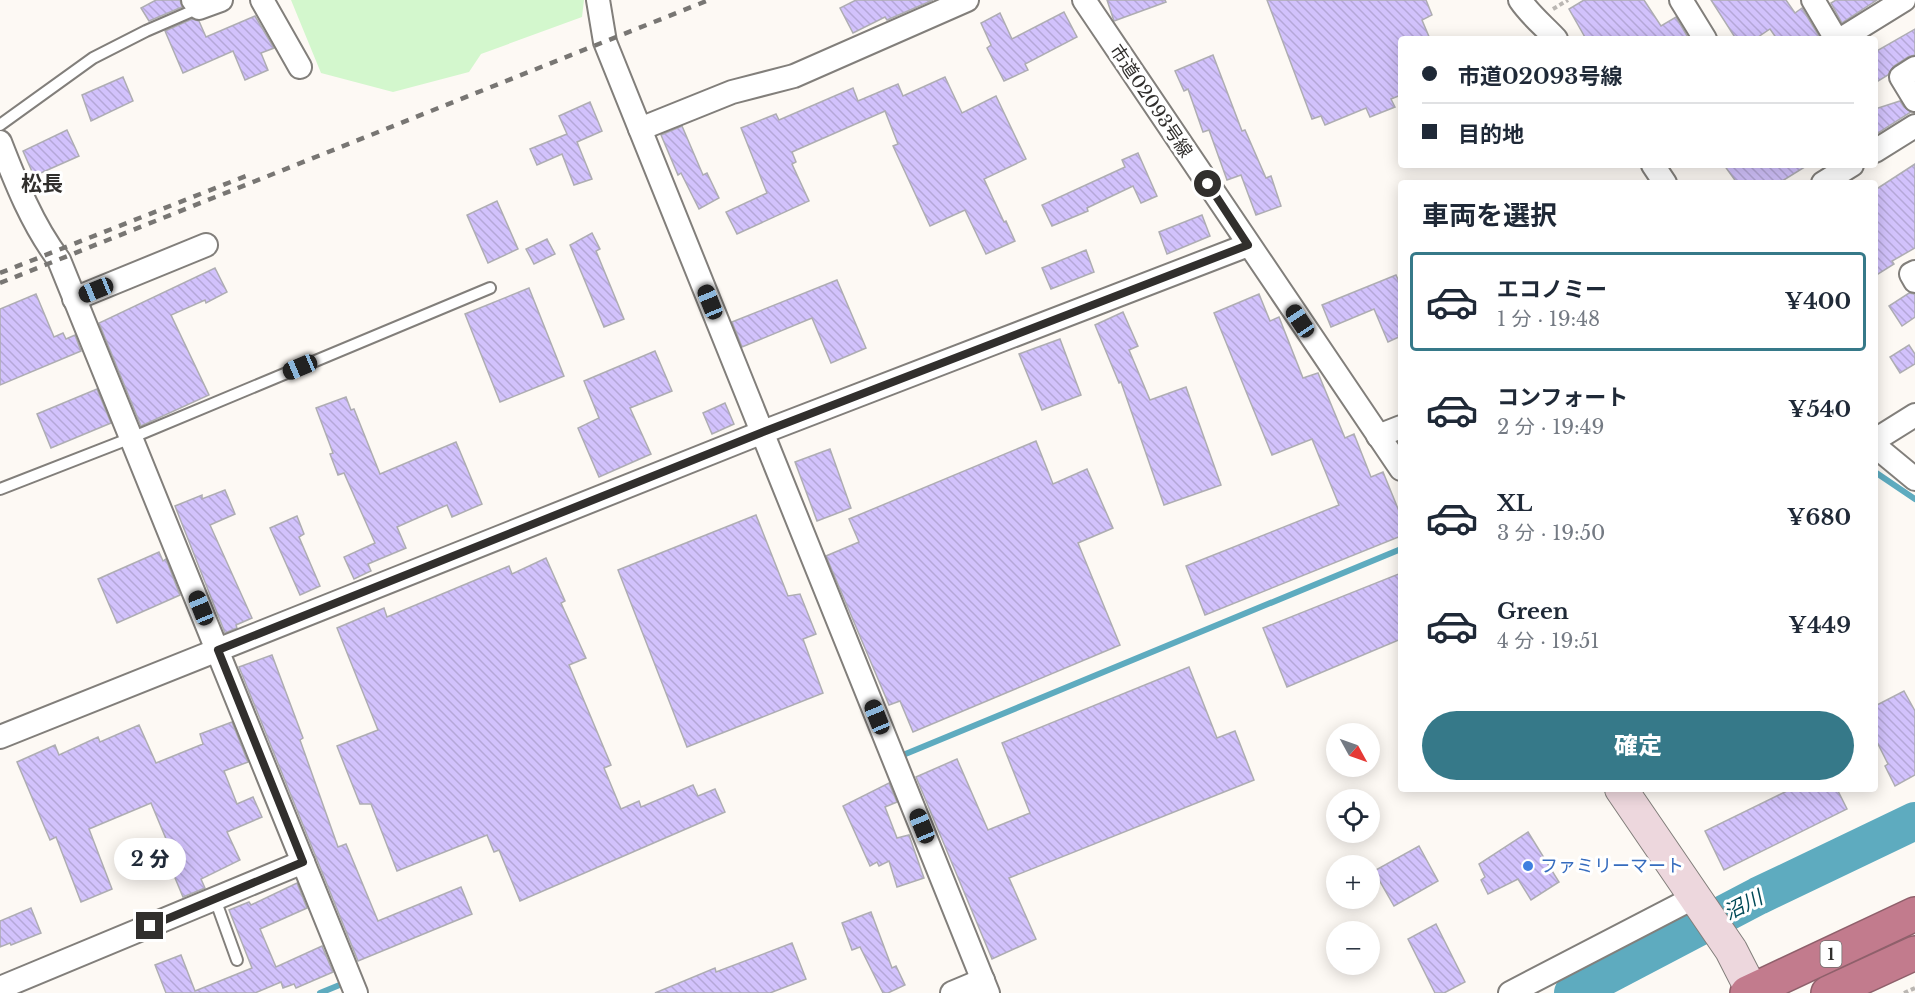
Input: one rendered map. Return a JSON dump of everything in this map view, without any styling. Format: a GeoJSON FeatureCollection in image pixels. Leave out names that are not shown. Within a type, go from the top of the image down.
{"type":"FeatureCollection","features":[{"type":"Feature","properties":{"kind":"highway","name":"1"},"geometry":{"type":"LineString","coordinates":[[1751,992],[1915,914]]}},
{"type":"Feature","properties":{"kind":"highway","name":"1"},"geometry":{"type":"LineString","coordinates":[[1828,993],[1915,953]]}},
{"type":"Feature","properties":{"kind":"street"},"geometry":{"type":"LineString","coordinates":[[196,4],[221,0]]}},
{"type":"Feature","properties":{"kind":"street"},"geometry":{"type":"LineString","coordinates":[[262,0],[300,67]]}},
{"type":"Feature","properties":{"kind":"street"},"geometry":{"type":"LineString","coordinates":[[598,0],[602,36],[986,987],[952,993]]}},
{"type":"Feature","properties":{"kind":"street"},"geometry":{"type":"LineString","coordinates":[[640,129],[732,92],[794,76],[967,0]]}},
{"type":"Feature","properties":{"kind":"street","name":"市道02093号線"},"geometry":{"type":"LineString","coordinates":[[1084,0],[1398,465]]}},
{"type":"Feature","properties":{"kind":"street"},"geometry":{"type":"LineString","coordinates":[[1520,0],[1529,13],[1537,18],[1553,36]]}},
{"type":"Feature","properties":{"kind":"street"},"geometry":{"type":"LineString","coordinates":[[1681,0],[1703,36]]}},
{"type":"Feature","properties":{"kind":"street"},"geometry":{"type":"LineString","coordinates":[[1813,0],[1834,36]]}},
{"type":"Feature","properties":{"kind":"street"},"geometry":{"type":"LineString","coordinates":[[1846,36],[1904,0]]}},
{"type":"Feature","properties":{"kind":"street"},"geometry":{"type":"LineString","coordinates":[[1915,68],[1901,77],[1915,100]]}},
{"type":"Feature","properties":{"kind":"street"},"geometry":{"type":"LineString","coordinates":[[1878,149],[1915,126]]}},
{"type":"Feature","properties":{"kind":"street"},"geometry":{"type":"LineString","coordinates":[[0,142],[18,188],[59,260],[356,993]]}},
{"type":"Feature","properties":{"kind":"street"},"geometry":{"type":"LineString","coordinates":[[1828,180],[1847,168]]}},
{"type":"Feature","properties":{"kind":"street"},"geometry":{"type":"LineString","coordinates":[[74,298],[206,245]]}},
{"type":"Feature","properties":{"kind":"street"},"geometry":{"type":"LineString","coordinates":[[0,737],[763,432],[1248,245]]}},
{"type":"Feature","properties":{"kind":"street"},"geometry":{"type":"LineString","coordinates":[[1915,272],[1911,274],[1915,281]]}},
{"type":"Feature","properties":{"kind":"street"},"geometry":{"type":"LineString","coordinates":[[1878,438],[1915,415]]}},
{"type":"Feature","properties":{"kind":"street"},"geometry":{"type":"LineString","coordinates":[[1378,436],[1398,428]]}},
{"type":"Feature","properties":{"kind":"street"},"geometry":{"type":"LineString","coordinates":[[1878,448],[1915,479]]}},
{"type":"Feature","properties":{"kind":"street"},"geometry":{"type":"LineString","coordinates":[[1623,792],[1731,950],[1751,992]]}},
{"type":"Feature","properties":{"kind":"street"},"geometry":{"type":"LineString","coordinates":[[0,988],[303,862]]}},
{"type":"Feature","properties":{"kind":"street"},"geometry":{"type":"LineString","coordinates":[[1510,993],[1697,900]]}},
{"type":"Feature","properties":{"kind":"lane"},"geometry":{"type":"LineString","coordinates":[[0,125],[93,58],[196,4]]}},
{"type":"Feature","properties":{"kind":"lane"},"geometry":{"type":"LineString","coordinates":[[0,489],[132,438],[490,288]]}},
{"type":"Feature","properties":{"kind":"lane"},"geometry":{"type":"LineString","coordinates":[[215,899],[237,960]]}},
{"type":"Feature","properties":{"kind":"path"},"geometry":{"type":"LineString","coordinates":[[1904,993],[1915,988]]}},
{"type":"Feature","properties":{"kind":"green space"},"geometry":{"type":"Polygon","coordinates":[[[291,0],[584,0],[582,17],[481,54],[469,72],[393,92],[321,73],[291,0]]]}},
{"type":"Feature","properties":{"kind":"building"},"geometry":{"type":"Polygon","coordinates":[[[156,0],[180,0],[182,7],[149,21],[141,8],[156,0]]]}},
{"type":"Feature","properties":{"kind":"building"},"geometry":{"type":"Polygon","coordinates":[[[856,0],[933,0],[887,20],[885,17],[853,33],[840,8],[856,0]]]}},
{"type":"Feature","properties":{"kind":"building"},"geometry":{"type":"Polygon","coordinates":[[[1107,0],[1165,0],[1166,2],[1114,21],[1107,0]]]}},
{"type":"Feature","properties":{"kind":"building"},"geometry":{"type":"Polygon","coordinates":[[[1267,0],[1426,0],[1432,15],[1422,20],[1429,36],[1398,36],[1398,96],[1391,99],[1395,107],[1370,117],[1366,108],[1325,125],[1321,116],[1312,119],[1267,0]]]}},
{"type":"Feature","properties":{"kind":"building"},"geometry":{"type":"Polygon","coordinates":[[[1584,0],[1644,0],[1661,26],[1676,17],[1687,36],[1584,36],[1569,9],[1584,0]]]}},
{"type":"Feature","properties":{"kind":"building"},"geometry":{"type":"Polygon","coordinates":[[[1711,0],[1786,0],[1795,13],[1802,8],[1819,36],[1775,36],[1770,29],[1760,36],[1734,36],[1711,0]]]}},
{"type":"Feature","properties":{"kind":"building"},"geometry":{"type":"Polygon","coordinates":[[[1836,0],[1877,0],[1842,23],[1831,3],[1836,0]]]}},
{"type":"Feature","properties":{"kind":"building"},"geometry":{"type":"Polygon","coordinates":[[[1064,12],[1077,37],[1025,64],[1028,70],[1004,81],[987,48],[991,45],[981,23],[1000,13],[1012,39],[1064,12]]]}},
{"type":"Feature","properties":{"kind":"building"},"geometry":{"type":"Polygon","coordinates":[[[255,16],[274,48],[261,53],[268,70],[245,80],[233,51],[183,73],[165,31],[192,19],[199,21],[206,37],[255,16]]]}},
{"type":"Feature","properties":{"kind":"building"},"geometry":{"type":"Polygon","coordinates":[[[1915,29],[1915,55],[1894,66],[1888,75],[1878,81],[1878,50],[1915,29]]]}},
{"type":"Feature","properties":{"kind":"building"},"geometry":{"type":"Polygon","coordinates":[[[1213,55],[1242,131],[1245,130],[1266,178],[1271,176],[1281,206],[1256,215],[1241,175],[1227,180],[1209,130],[1203,132],[1188,89],[1184,91],[1175,71],[1213,55]]]}},
{"type":"Feature","properties":{"kind":"building"},"geometry":{"type":"Polygon","coordinates":[[[123,77],[133,101],[91,121],[82,95],[123,77]]]}},
{"type":"Feature","properties":{"kind":"building"},"geometry":{"type":"Polygon","coordinates":[[[945,77],[962,113],[996,96],[1026,159],[984,179],[1015,241],[986,254],[965,210],[930,226],[893,146],[898,144],[885,111],[792,152],[796,162],[792,164],[809,201],[737,234],[726,212],[767,193],[741,128],[776,114],[779,120],[853,88],[858,101],[898,84],[903,96],[945,77]]]}},
{"type":"Feature","properties":{"kind":"building"},"geometry":{"type":"Polygon","coordinates":[[[1900,101],[1911,112],[1878,133],[1878,108],[1900,101]]]}},
{"type":"Feature","properties":{"kind":"building"},"geometry":{"type":"Polygon","coordinates":[[[590,102],[602,131],[577,142],[592,179],[574,185],[562,154],[537,165],[530,149],[567,134],[559,116],[590,102]]]}},
{"type":"Feature","properties":{"kind":"building"},"geometry":{"type":"Polygon","coordinates":[[[682,126],[703,175],[707,173],[719,198],[699,209],[681,173],[678,175],[661,135],[682,126]]]}},
{"type":"Feature","properties":{"kind":"building"},"geometry":{"type":"Polygon","coordinates":[[[67,130],[79,156],[34,176],[23,151],[67,130]]]}},
{"type":"Feature","properties":{"kind":"building"},"geometry":{"type":"Polygon","coordinates":[[[1138,153],[1157,196],[1141,203],[1133,186],[1087,208],[1088,211],[1052,226],[1042,205],[1125,167],[1122,160],[1138,153]]]}},
{"type":"Feature","properties":{"kind":"building"},"geometry":{"type":"Polygon","coordinates":[[[1915,164],[1915,248],[1892,261],[1894,264],[1878,274],[1878,188],[1915,164]]]}},
{"type":"Feature","properties":{"kind":"building"},"geometry":{"type":"Polygon","coordinates":[[[1726,168],[1803,168],[1784,180],[1735,180],[1726,168]]]}},
{"type":"Feature","properties":{"kind":"building"},"geometry":{"type":"Polygon","coordinates":[[[497,201],[518,249],[488,263],[467,215],[497,201]]]}},
{"type":"Feature","properties":{"kind":"building"},"geometry":{"type":"Polygon","coordinates":[[[1202,215],[1210,236],[1167,254],[1159,232],[1202,215]]]}},
{"type":"Feature","properties":{"kind":"building"},"geometry":{"type":"Polygon","coordinates":[[[592,233],[600,249],[596,251],[624,319],[604,327],[570,245],[592,233]]]}},
{"type":"Feature","properties":{"kind":"building"},"geometry":{"type":"Polygon","coordinates":[[[547,239],[555,254],[534,264],[526,249],[547,239]]]}},
{"type":"Feature","properties":{"kind":"building"},"geometry":{"type":"Polygon","coordinates":[[[1086,250],[1094,272],[1051,289],[1042,268],[1086,250]]]}},
{"type":"Feature","properties":{"kind":"building"},"geometry":{"type":"Polygon","coordinates":[[[215,268],[227,292],[206,303],[205,300],[171,315],[209,395],[141,426],[99,323],[215,268]]]}},
{"type":"Feature","properties":{"kind":"building"},"geometry":{"type":"Polygon","coordinates":[[[1396,275],[1398,279],[1398,337],[1388,342],[1374,309],[1331,327],[1322,305],[1396,275]]]}},
{"type":"Feature","properties":{"kind":"building"},"geometry":{"type":"Polygon","coordinates":[[[837,280],[866,348],[831,363],[812,318],[742,347],[732,322],[837,280]]]}},
{"type":"Feature","properties":{"kind":"building"},"geometry":{"type":"Polygon","coordinates":[[[529,288],[564,376],[500,402],[465,314],[529,288]]]}},
{"type":"Feature","properties":{"kind":"building"},"geometry":{"type":"Polygon","coordinates":[[[1909,293],[1915,294],[1915,317],[1902,326],[1889,306],[1909,293]]]}},
{"type":"Feature","properties":{"kind":"building"},"geometry":{"type":"Polygon","coordinates":[[[36,294],[54,337],[63,333],[66,339],[75,335],[81,351],[0,385],[0,309],[36,294]]]}},
{"type":"Feature","properties":{"kind":"building"},"geometry":{"type":"Polygon","coordinates":[[[1259,294],[1270,321],[1279,317],[1303,378],[1318,373],[1345,438],[1354,434],[1371,477],[1383,472],[1398,509],[1398,537],[1205,615],[1186,566],[1339,505],[1312,439],[1272,455],[1214,313],[1259,294]]]}},
{"type":"Feature","properties":{"kind":"building"},"geometry":{"type":"Polygon","coordinates":[[[1123,312],[1138,346],[1129,350],[1150,400],[1186,387],[1221,485],[1164,505],[1121,382],[1119,383],[1095,325],[1123,312]]]}},
{"type":"Feature","properties":{"kind":"building"},"geometry":{"type":"Polygon","coordinates":[[[1060,339],[1081,395],[1042,410],[1019,354],[1060,339]]]}},
{"type":"Feature","properties":{"kind":"building"},"geometry":{"type":"Polygon","coordinates":[[[1909,345],[1915,354],[1915,364],[1900,373],[1890,357],[1909,345]]]}},
{"type":"Feature","properties":{"kind":"building"},"geometry":{"type":"Polygon","coordinates":[[[655,351],[672,391],[630,408],[651,454],[599,477],[578,428],[599,418],[584,381],[655,351]]]}},
{"type":"Feature","properties":{"kind":"building"},"geometry":{"type":"Polygon","coordinates":[[[97,389],[111,423],[51,448],[37,414],[97,389]]]}},
{"type":"Feature","properties":{"kind":"building"},"geometry":{"type":"Polygon","coordinates":[[[346,397],[351,410],[354,409],[380,474],[456,442],[482,504],[452,517],[447,505],[397,527],[406,548],[368,564],[371,571],[354,579],[344,557],[375,543],[344,473],[338,475],[330,454],[333,453],[316,408],[346,397]]]}},
{"type":"Feature","properties":{"kind":"building"},"geometry":{"type":"Polygon","coordinates":[[[725,403],[734,424],[712,434],[703,413],[725,403]]]}},
{"type":"Feature","properties":{"kind":"building"},"geometry":{"type":"Polygon","coordinates":[[[1036,441],[1053,484],[1087,469],[1113,528],[1078,543],[1120,645],[913,732],[900,701],[889,705],[826,556],[859,542],[849,519],[1036,441]]]}},
{"type":"Feature","properties":{"kind":"building"},"geometry":{"type":"Polygon","coordinates":[[[830,449],[851,508],[817,521],[795,462],[830,449]]]}},
{"type":"Feature","properties":{"kind":"building"},"geometry":{"type":"Polygon","coordinates":[[[225,490],[235,514],[210,525],[252,618],[225,633],[175,506],[202,495],[202,499],[225,490]]]}},
{"type":"Feature","properties":{"kind":"building"},"geometry":{"type":"Polygon","coordinates":[[[756,515],[788,596],[800,594],[816,634],[803,639],[823,693],[687,747],[618,570],[756,515]]]}},
{"type":"Feature","properties":{"kind":"building"},"geometry":{"type":"Polygon","coordinates":[[[297,516],[304,534],[299,537],[320,586],[300,595],[270,528],[297,516]]]}},
{"type":"Feature","properties":{"kind":"building"},"geometry":{"type":"Polygon","coordinates":[[[159,552],[163,561],[166,559],[180,595],[117,623],[98,579],[159,552]]]}},
{"type":"Feature","properties":{"kind":"building"},"geometry":{"type":"Polygon","coordinates":[[[546,558],[565,601],[561,603],[586,658],[569,665],[611,765],[604,768],[621,809],[639,801],[641,807],[693,785],[698,796],[715,789],[725,812],[520,901],[499,850],[494,852],[487,835],[397,871],[371,804],[360,804],[337,746],[378,730],[337,628],[384,608],[387,617],[509,566],[512,574],[546,558]]]}},
{"type":"Feature","properties":{"kind":"building"},"geometry":{"type":"Polygon","coordinates":[[[1398,574],[1398,640],[1287,687],[1263,628],[1398,574]]]}},
{"type":"Feature","properties":{"kind":"building"},"geometry":{"type":"Polygon","coordinates":[[[272,655],[303,738],[300,740],[338,847],[346,844],[378,921],[461,887],[472,914],[358,961],[239,667],[272,655]]]}},
{"type":"Feature","properties":{"kind":"building"},"geometry":{"type":"Polygon","coordinates":[[[1189,667],[1217,738],[1235,731],[1254,780],[1009,878],[1036,939],[992,959],[916,777],[957,759],[988,830],[1030,813],[1002,743],[1189,667]]]}},
{"type":"Feature","properties":{"kind":"building"},"geometry":{"type":"Polygon","coordinates":[[[1904,691],[1915,711],[1915,775],[1895,786],[1878,744],[1878,704],[1904,691]]]}},
{"type":"Feature","properties":{"kind":"building"},"geometry":{"type":"Polygon","coordinates":[[[232,722],[248,762],[224,771],[237,804],[253,797],[262,817],[227,832],[240,860],[201,879],[205,888],[183,897],[163,849],[169,846],[151,803],[89,829],[112,889],[81,902],[56,837],[50,840],[17,762],[55,745],[59,755],[98,737],[100,742],[139,725],[156,763],[203,744],[200,734],[232,722]]]}},
{"type":"Feature","properties":{"kind":"building"},"geometry":{"type":"Polygon","coordinates":[[[889,783],[897,802],[885,807],[897,838],[909,835],[924,878],[897,887],[889,861],[879,866],[877,862],[870,866],[843,806],[889,783]]]}},
{"type":"Feature","properties":{"kind":"building"},"geometry":{"type":"Polygon","coordinates":[[[1785,792],[1838,792],[1847,809],[1724,870],[1705,831],[1785,792]]]}},
{"type":"Feature","properties":{"kind":"building"},"geometry":{"type":"Polygon","coordinates":[[[1528,832],[1559,882],[1531,900],[1518,879],[1488,894],[1481,880],[1485,877],[1479,864],[1528,832]]]}},
{"type":"Feature","properties":{"kind":"building"},"geometry":{"type":"Polygon","coordinates":[[[1419,846],[1438,881],[1394,906],[1380,882],[1380,868],[1419,846]]]}},
{"type":"Feature","properties":{"kind":"building"},"geometry":{"type":"Polygon","coordinates":[[[297,883],[307,908],[260,929],[276,967],[322,946],[333,972],[296,988],[294,984],[283,988],[281,982],[255,993],[166,993],[155,965],[181,955],[195,991],[252,968],[229,910],[249,902],[251,905],[297,883]]]}},
{"type":"Feature","properties":{"kind":"building"},"geometry":{"type":"Polygon","coordinates":[[[31,908],[41,933],[0,947],[0,921],[31,908]]]}},
{"type":"Feature","properties":{"kind":"building"},"geometry":{"type":"Polygon","coordinates":[[[871,912],[892,968],[896,966],[905,985],[888,993],[883,993],[860,947],[852,950],[842,923],[871,912]]]}},
{"type":"Feature","properties":{"kind":"building"},"geometry":{"type":"Polygon","coordinates":[[[1436,924],[1465,982],[1444,993],[1435,993],[1408,939],[1436,924]]]}},
{"type":"Feature","properties":{"kind":"building"},"geometry":{"type":"Polygon","coordinates":[[[792,943],[806,979],[770,993],[655,993],[715,968],[716,972],[792,943]]]}},
{"type":"Feature","properties":{"kind":"waterway"},"geometry":{"type":"LineString","coordinates":[[1878,474],[1915,499]]}},
{"type":"Feature","properties":{"kind":"waterway"},"geometry":{"type":"LineString","coordinates":[[903,755],[1398,550]]}},
{"type":"Feature","properties":{"kind":"waterway","name":"沼川"},"geometry":{"type":"LineString","coordinates":[[1573,993],[1758,896],[1915,821]]}},
{"type":"Feature","properties":{"kind":"waterway"},"geometry":{"type":"LineString","coordinates":[[320,993],[342,984]]}},
{"type":"Feature","properties":{"kind":"railway"},"geometry":{"type":"LineString","coordinates":[[0,283],[709,0]]}},
{"type":"Feature","properties":{"kind":"railway"},"geometry":{"type":"LineString","coordinates":[[0,273],[251,174]]}},
{"type":"Feature","properties":{"kind":"place","name":"ファミリーマート"},"geometry":{"type":"Point","coordinates":[1528,866]}},
{"type":"Feature","properties":{"kind":"district","name":"松長"},"geometry":{"type":"Point","coordinates":[42,184]}},
{"type":"Feature","properties":{"kind":"route"},"geometry":{"type":"LineString","coordinates":[[150,926],[303,862],[218,650],[763,432],[1248,245],[1208,184]]}}]}
